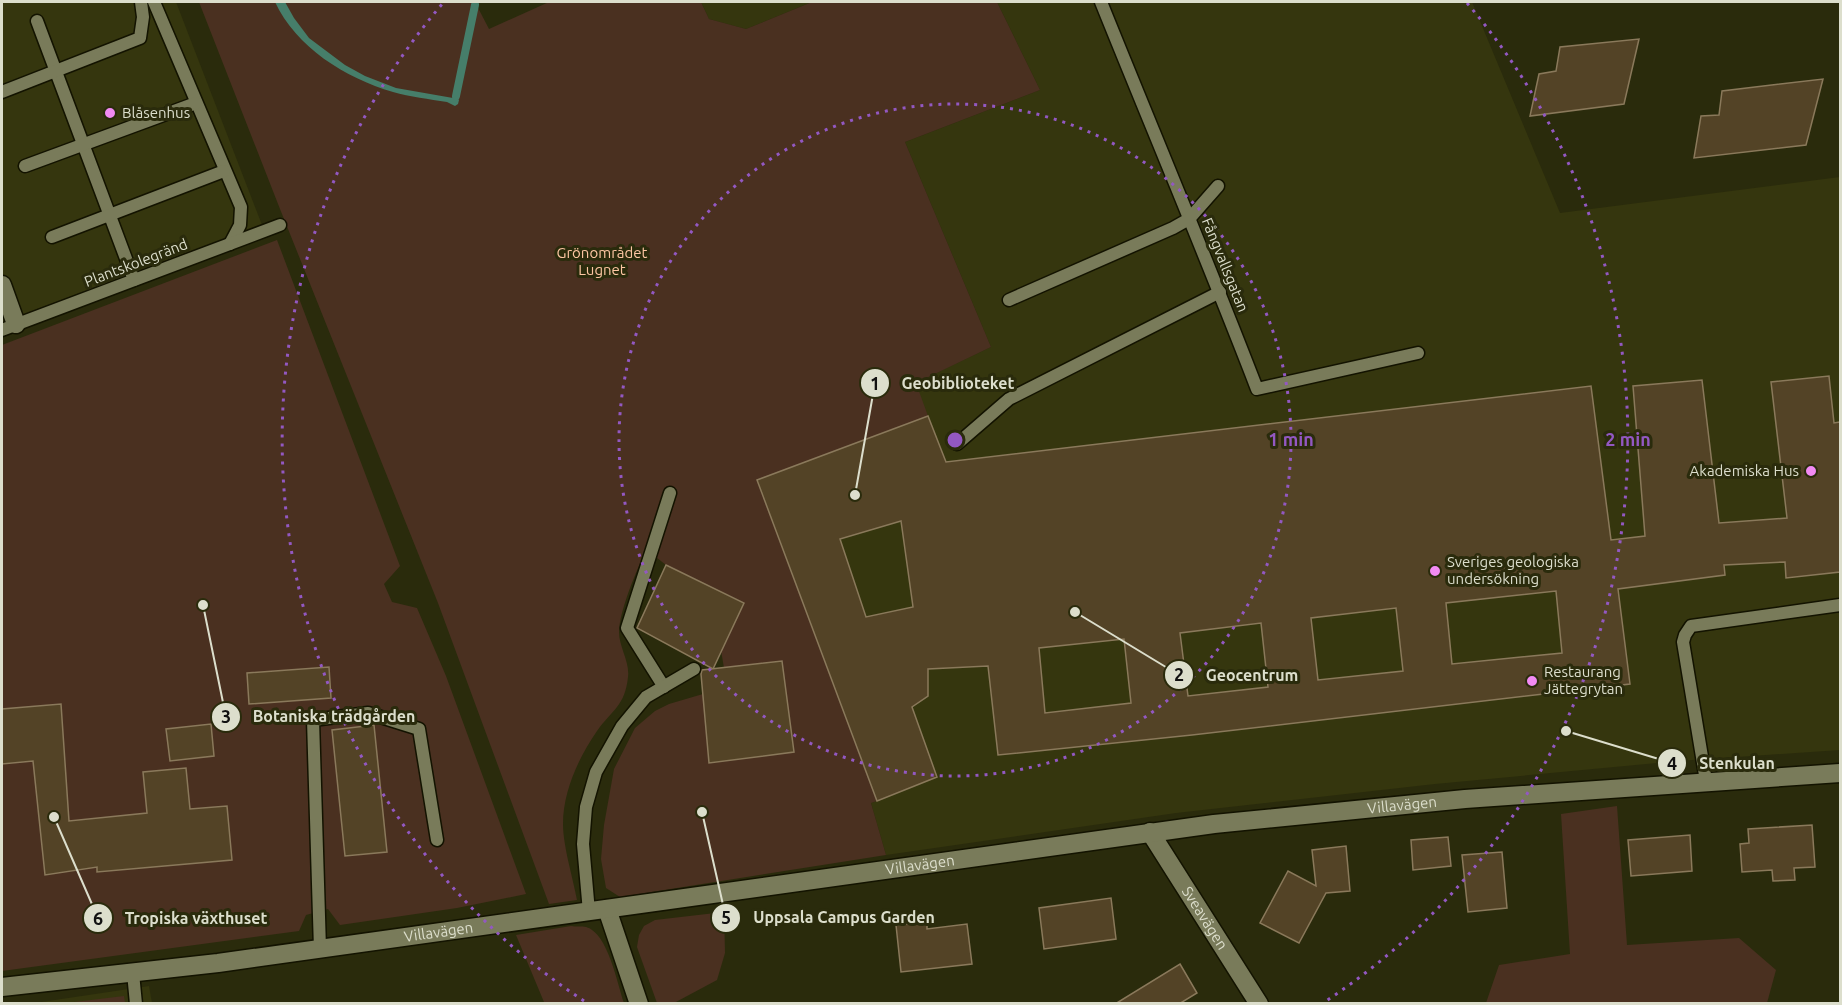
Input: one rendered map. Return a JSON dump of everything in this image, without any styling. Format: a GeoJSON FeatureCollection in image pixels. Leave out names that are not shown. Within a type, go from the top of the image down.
{"type":"FeatureCollection","features":[{"type":"Feature","properties":{"kind":"street"},"geometry":{"type":"LineString","coordinates":[[2,285],[9,327]]}},
{"type":"Feature","properties":{"kind":"street","name":"Villavägen"},"geometry":{"type":"LineString","coordinates":[[2,987],[218,963],[1150,832],[1465,799],[1840,773]]}},
{"type":"Feature","properties":{"kind":"street","name":"Sveavägen"},"geometry":{"type":"LineString","coordinates":[[1150,832],[1259,1004]]}},
{"type":"Feature","properties":{"kind":"street"},"geometry":{"type":"LineString","coordinates":[[598,910],[639,1004]]}},
{"type":"Feature","properties":{"kind":"lane"},"geometry":{"type":"LineString","coordinates":[[2,92],[140,38],[143,17],[141,2]]}},
{"type":"Feature","properties":{"kind":"lane"},"geometry":{"type":"LineString","coordinates":[[154,2],[241,207],[240,225],[230,243]]}},
{"type":"Feature","properties":{"kind":"lane","name":"Fångvallsgatan"},"geometry":{"type":"LineString","coordinates":[[1101,2],[1220,292],[1257,389],[1418,352]]}},
{"type":"Feature","properties":{"kind":"lane"},"geometry":{"type":"LineString","coordinates":[[37,21],[134,280]]}},
{"type":"Feature","properties":{"kind":"lane"},"geometry":{"type":"LineString","coordinates":[[25,166],[196,103]]}},
{"type":"Feature","properties":{"kind":"lane"},"geometry":{"type":"LineString","coordinates":[[52,237],[224,171]]}},
{"type":"Feature","properties":{"kind":"lane"},"geometry":{"type":"LineString","coordinates":[[1009,300],[1173,228],[1189,219],[1218,186]]}},
{"type":"Feature","properties":{"kind":"lane","name":"Plantskolegränd"},"geometry":{"type":"LineString","coordinates":[[9,327],[280,225]]}},
{"type":"Feature","properties":{"kind":"lane"},"geometry":{"type":"LineString","coordinates":[[957,444],[1009,399],[1220,292]]}},
{"type":"Feature","properties":{"kind":"lane"},"geometry":{"type":"LineString","coordinates":[[664,687],[627,627],[670,493]]}},
{"type":"Feature","properties":{"kind":"lane"},"geometry":{"type":"LineString","coordinates":[[1706,782],[1683,642],[1691,626],[1840,605]]}},
{"type":"Feature","properties":{"kind":"lane"},"geometry":{"type":"LineString","coordinates":[[598,910],[583,844],[586,807],[596,772],[622,726],[646,697],[694,669]]}},
{"type":"Feature","properties":{"kind":"lane"},"geometry":{"type":"LineString","coordinates":[[320,949],[313,720],[368,713],[418,729],[437,840]]}},
{"type":"Feature","properties":{"kind":"lane"},"geometry":{"type":"LineString","coordinates":[[133,972],[136,1004]]}},
{"type":"Feature","properties":{"kind":"shaded area","name":"Blåsenhus"},"geometry":{"type":"Polygon","coordinates":[[[2,2],[176,2],[262,225],[2,322],[2,2]]]}},
{"type":"Feature","properties":{"kind":"shaded area"},"geometry":{"type":"Polygon","coordinates":[[[275,2],[285,2],[309,38],[345,65],[365,76],[396,88],[453,98],[456,96],[459,100],[458,104],[455,106],[447,102],[393,92],[340,69],[309,47],[284,18],[275,2]]]}},
{"type":"Feature","properties":{"kind":"shaded area"},"geometry":{"type":"Polygon","coordinates":[[[701,2],[812,2],[746,29],[709,19],[701,2]]]}},
{"type":"Feature","properties":{"kind":"shaded area"},"geometry":{"type":"Polygon","coordinates":[[[997,2],[1472,2],[1560,213],[1840,177],[1840,750],[1678,761],[1435,784],[1176,813],[886,855],[871,803],[877,801],[757,480],[927,416],[915,383],[991,347],[905,142],[1040,90],[997,2]]]}},
{"type":"Feature","properties":{"kind":"shaded area"},"geometry":{"type":"Polygon","coordinates":[[[149,986],[152,1003],[28,1004],[149,986]]]}},
{"type":"Feature","properties":{"kind":"green space","name":"Grönområdet Lugnet"},"geometry":{"type":"Polygon","coordinates":[[[199,2],[475,2],[489,29],[549,2],[701,2],[709,19],[746,29],[812,2],[997,2],[1040,90],[905,142],[991,347],[916,383],[928,416],[757,480],[877,801],[871,803],[886,855],[620,897],[606,888],[601,859],[604,825],[614,769],[635,728],[655,711],[669,704],[703,694],[709,762],[794,752],[724,668],[721,650],[744,603],[666,565],[647,550],[629,590],[620,624],[619,638],[628,671],[624,695],[584,752],[573,775],[566,799],[563,833],[577,900],[549,904],[438,603],[199,2]]]}},
{"type":"Feature","properties":{"kind":"green space"},"geometry":{"type":"Polygon","coordinates":[[[277,240],[400,566],[384,584],[392,602],[417,608],[446,676],[526,894],[457,908],[340,925],[328,909],[306,915],[299,931],[2,971],[2,345],[277,240]]]}},
{"type":"Feature","properties":{"kind":"green space"},"geometry":{"type":"Polygon","coordinates":[[[1617,806],[1627,945],[1739,938],[1776,970],[1767,1003],[1486,1003],[1499,965],[1570,954],[1561,814],[1617,806]]]}},
{"type":"Feature","properties":{"kind":"green space"},"geometry":{"type":"Polygon","coordinates":[[[724,912],[725,953],[717,980],[674,1003],[657,1003],[637,947],[639,935],[644,926],[655,920],[724,912]]]}},
{"type":"Feature","properties":{"kind":"green space"},"geometry":{"type":"Polygon","coordinates":[[[571,926],[586,927],[594,931],[600,939],[611,960],[624,1003],[544,1002],[516,935],[571,926]]]}},
{"type":"Feature","properties":{"kind":"green space"},"geometry":{"type":"Polygon","coordinates":[[[124,996],[125,1003],[66,1003],[124,996]]]}},
{"type":"Feature","properties":{"kind":"building"},"geometry":{"type":"Polygon","coordinates":[[[1639,39],[1624,104],[1530,116],[1539,74],[1556,71],[1560,47],[1639,39]]]}},
{"type":"Feature","properties":{"kind":"building"},"geometry":{"type":"Polygon","coordinates":[[[1823,79],[1806,145],[1694,158],[1701,116],[1719,115],[1722,91],[1823,79]]]}},
{"type":"Feature","properties":{"kind":"building"},"geometry":{"type":"Polygon","coordinates":[[[1829,376],[1834,423],[1840,422],[1840,572],[1786,578],[1785,562],[1724,565],[1725,575],[1618,589],[1630,684],[998,755],[988,666],[928,669],[928,696],[912,707],[937,777],[877,801],[757,480],[928,416],[946,462],[1591,386],[1611,540],[1645,536],[1633,386],[1702,380],[1719,523],[1787,518],[1771,382],[1829,376]],[[901,521],[840,539],[866,617],[913,607],[901,521]],[[1556,591],[1446,603],[1452,664],[1562,653],[1556,591]],[[1396,608],[1311,618],[1318,680],[1403,671],[1396,608]],[[1261,623],[1180,633],[1188,696],[1268,687],[1261,623]],[[1124,639],[1039,648],[1045,713],[1131,703],[1124,639]]]}},
{"type":"Feature","properties":{"kind":"building"},"geometry":{"type":"Polygon","coordinates":[[[666,565],[744,603],[713,669],[637,628],[666,565]]]}},
{"type":"Feature","properties":{"kind":"building"},"geometry":{"type":"Polygon","coordinates":[[[782,661],[794,752],[709,763],[702,670],[782,661]]]}},
{"type":"Feature","properties":{"kind":"building"},"geometry":{"type":"Polygon","coordinates":[[[329,667],[331,698],[249,704],[247,673],[329,667]]]}},
{"type":"Feature","properties":{"kind":"building"},"geometry":{"type":"Polygon","coordinates":[[[61,704],[69,821],[147,813],[143,772],[186,768],[190,809],[227,806],[232,860],[97,872],[97,867],[45,875],[33,761],[2,764],[2,709],[61,704]]]}},
{"type":"Feature","properties":{"kind":"building"},"geometry":{"type":"Polygon","coordinates":[[[211,724],[214,756],[170,761],[166,729],[211,724]]]}},
{"type":"Feature","properties":{"kind":"building"},"geometry":{"type":"Polygon","coordinates":[[[374,725],[387,852],[345,856],[332,730],[374,725]]]}},
{"type":"Feature","properties":{"kind":"building"},"geometry":{"type":"Polygon","coordinates":[[[1812,825],[1815,867],[1794,868],[1795,880],[1773,881],[1772,870],[1742,872],[1740,844],[1749,843],[1748,829],[1812,825]]]}},
{"type":"Feature","properties":{"kind":"building"},"geometry":{"type":"Polygon","coordinates":[[[1690,835],[1692,871],[1631,876],[1628,840],[1690,835]]]}},
{"type":"Feature","properties":{"kind":"building"},"geometry":{"type":"Polygon","coordinates":[[[1448,837],[1451,866],[1413,870],[1411,840],[1448,837]]]}},
{"type":"Feature","properties":{"kind":"building"},"geometry":{"type":"Polygon","coordinates":[[[1346,846],[1350,891],[1326,893],[1299,943],[1260,923],[1288,871],[1316,886],[1312,850],[1346,846]]]}},
{"type":"Feature","properties":{"kind":"building"},"geometry":{"type":"Polygon","coordinates":[[[1502,852],[1507,908],[1468,912],[1462,855],[1502,852]]]}},
{"type":"Feature","properties":{"kind":"building"},"geometry":{"type":"Polygon","coordinates":[[[1111,898],[1116,939],[1044,949],[1039,908],[1111,898]]]}},
{"type":"Feature","properties":{"kind":"building"},"geometry":{"type":"Polygon","coordinates":[[[927,922],[927,929],[967,924],[972,964],[901,972],[896,925],[927,922]]]}},
{"type":"Feature","properties":{"kind":"building"},"geometry":{"type":"Polygon","coordinates":[[[1180,964],[1197,993],[1179,1004],[1115,1004],[1180,964]]]}},
{"type":"Feature","properties":{"kind":"waterway"},"geometry":{"type":"LineString","coordinates":[[456,96],[475,5]]}},
{"type":"Feature","properties":{"kind":"place","name":"Blåsenhus"},"geometry":{"type":"Point","coordinates":[110,113]}},
{"type":"Feature","properties":{"kind":"place","name":"Akademiska Hus"},"geometry":{"type":"Point","coordinates":[1811,471]}},
{"type":"Feature","properties":{"kind":"place","name":"Geobiblioteket"},"geometry":{"type":"Point","coordinates":[855,495]}},
{"type":"Feature","properties":{"kind":"place","name":"Sveriges geologiska undersökning"},"geometry":{"type":"Point","coordinates":[1435,571]}},
{"type":"Feature","properties":{"kind":"place","name":"Botaniska trädgården"},"geometry":{"type":"Point","coordinates":[203,605]}},
{"type":"Feature","properties":{"kind":"place","name":"Geocentrum"},"geometry":{"type":"Point","coordinates":[1075,612]}},
{"type":"Feature","properties":{"kind":"place","name":"Restaurang Jättegrytan"},"geometry":{"type":"Point","coordinates":[1532,681]}},
{"type":"Feature","properties":{"kind":"place","name":"Stenkulan"},"geometry":{"type":"Point","coordinates":[1566,731]}},
{"type":"Feature","properties":{"kind":"place","name":"Uppsala Campus Garden"},"geometry":{"type":"Point","coordinates":[702,812]}},
{"type":"Feature","properties":{"kind":"place","name":"Tropiska växthuset"},"geometry":{"type":"Point","coordinates":[54,817]}}]}
